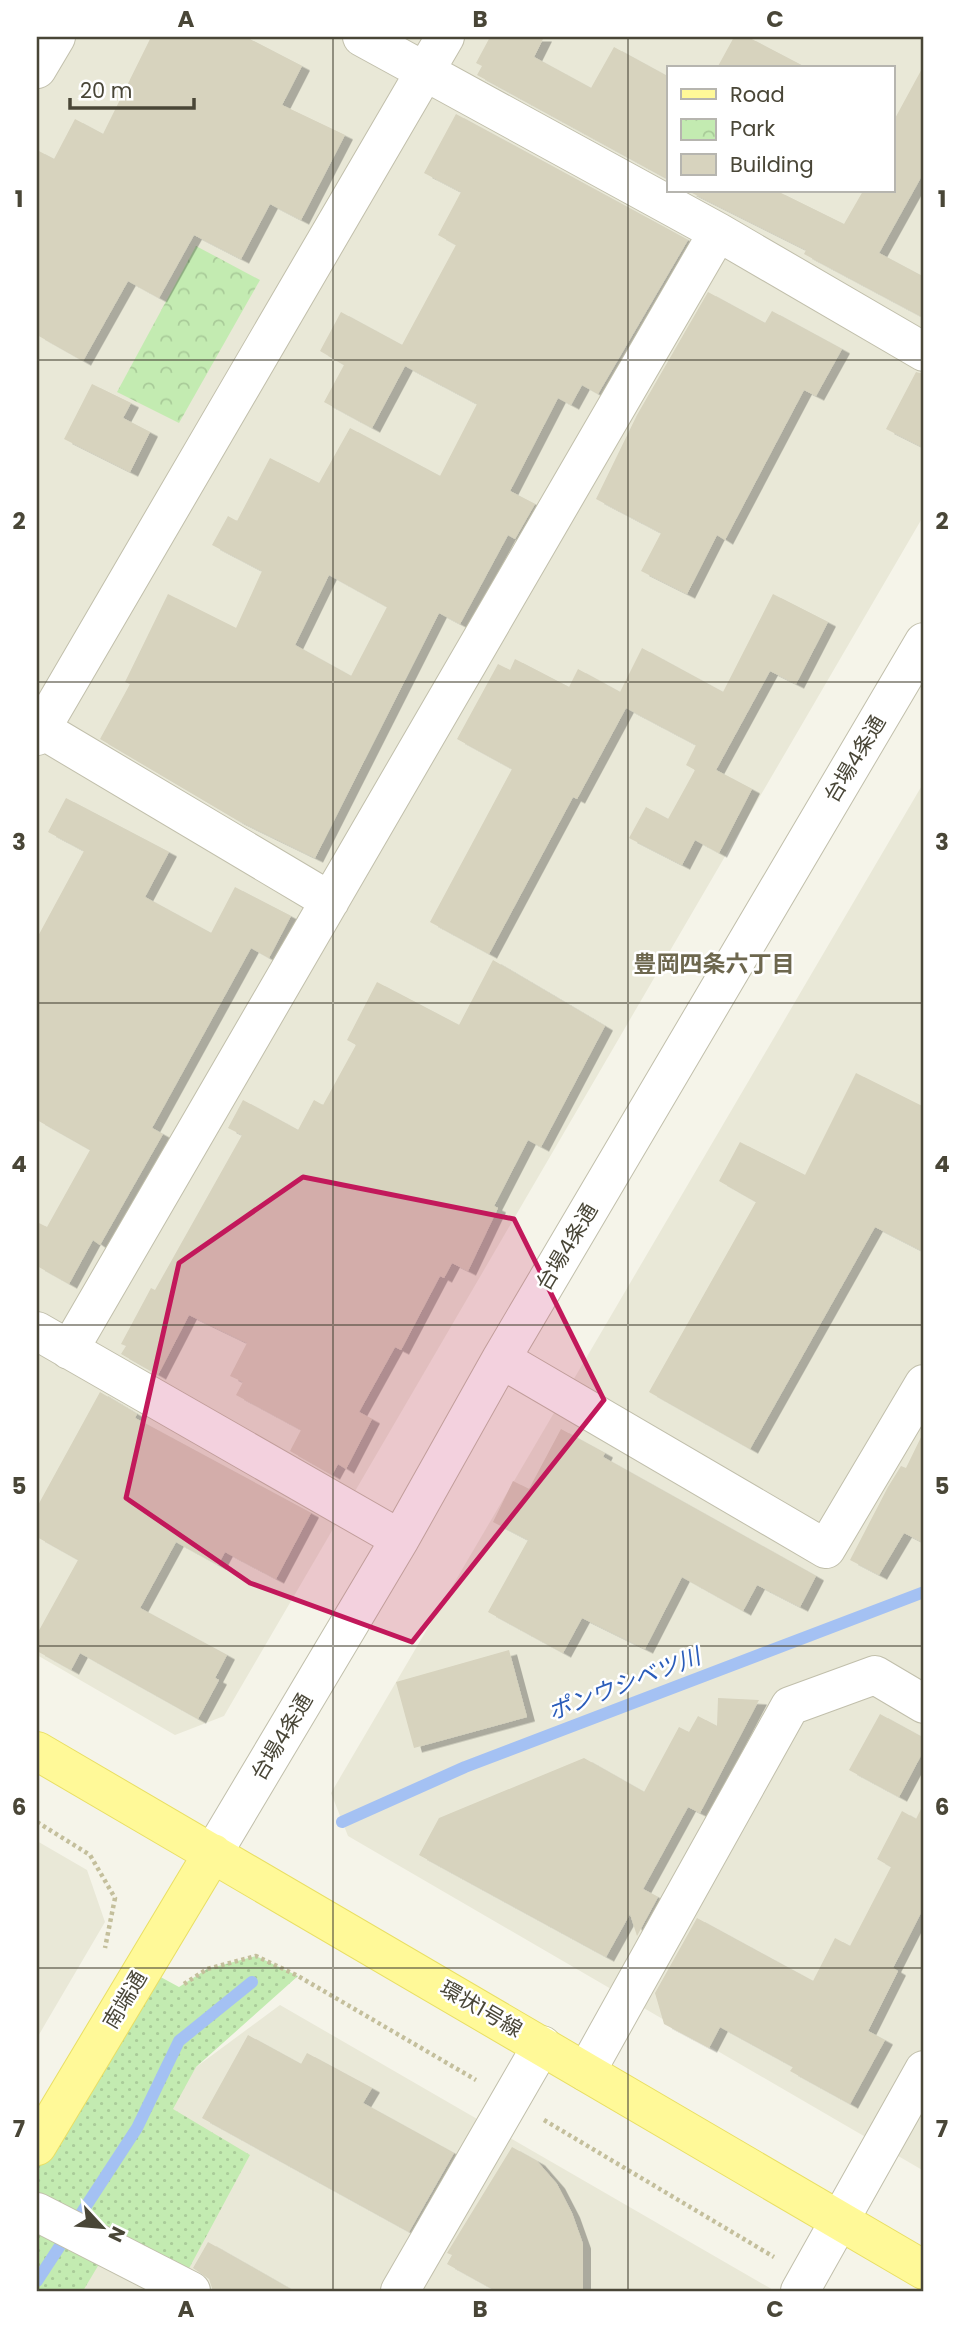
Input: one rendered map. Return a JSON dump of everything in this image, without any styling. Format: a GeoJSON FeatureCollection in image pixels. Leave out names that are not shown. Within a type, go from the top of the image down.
{"type":"FeatureCollection","features":[{"type":"Feature","properties":{"kind":"main road","name":"環状1号線"},"geometry":{"type":"LineString","coordinates":[[37,1751],[924,2270]]}},
{"type":"Feature","properties":{"kind":"main road","name":"南端通"},"geometry":{"type":"LineString","coordinates":[[37,2146],[213,1853]]}},
{"type":"Feature","properties":{"kind":"street"},"geometry":{"type":"LineString","coordinates":[[37,69],[56,37]]}},
{"type":"Feature","properties":{"kind":"street"},"geometry":{"type":"LineString","coordinates":[[362,37],[718,232],[924,352]]}},
{"type":"Feature","properties":{"kind":"street"},"geometry":{"type":"LineString","coordinates":[[330,901],[39,732],[445,37]]}},
{"type":"Feature","properties":{"kind":"street"},"geometry":{"type":"LineString","coordinates":[[69,1350],[718,232]]}},
{"type":"Feature","properties":{"kind":"street","name":"台場4条通"},"geometry":{"type":"LineString","coordinates":[[213,1853],[400,1539],[501,1359],[924,642]]}},
{"type":"Feature","properties":{"kind":"street"},"geometry":{"type":"LineString","coordinates":[[37,1331],[400,1539]]}},
{"type":"Feature","properties":{"kind":"street"},"geometry":{"type":"LineString","coordinates":[[501,1359],[825,1549],[924,1385]]}},
{"type":"Feature","properties":{"kind":"street"},"geometry":{"type":"LineString","coordinates":[[586,2072],[790,1706],[876,1675],[924,1704]]}},
{"type":"Feature","properties":{"kind":"street"},"geometry":{"type":"LineString","coordinates":[[400,2291],[542,2045]]}},
{"type":"Feature","properties":{"kind":"street"},"geometry":{"type":"LineString","coordinates":[[804,2284],[924,2070]]}},
{"type":"Feature","properties":{"kind":"street"},"geometry":{"type":"LineString","coordinates":[[63,2226],[191,2291]]}},
{"type":"Feature","properties":{"kind":"path"},"geometry":{"type":"LineString","coordinates":[[37,1822],[90,1855],[116,1898],[106,1947],[99,1959]]}},
{"type":"Feature","properties":{"kind":"path"},"geometry":{"type":"LineString","coordinates":[[179,1987],[207,1969],[256,1956],[298,1976],[512,2101],[804,2284]]}},
{"type":"Feature","properties":{"kind":"highlighted area"},"geometry":{"type":"Polygon","coordinates":[[[303,1177],[514,1219],[604,1400],[412,1642],[250,1583],[126,1498],[179,1263],[303,1177]]]}},
{"type":"Feature","properties":{"kind":"shaded area"},"geometry":{"type":"Polygon","coordinates":[[[37,37],[924,37],[924,515],[224,1716],[175,1735],[37,1655],[37,37]]]}},
{"type":"Feature","properties":{"kind":"shaded area"},"geometry":{"type":"Polygon","coordinates":[[[924,782],[924,2171],[348,1836],[331,1793],[924,782]]]}},
{"type":"Feature","properties":{"kind":"shaded area"},"geometry":{"type":"Polygon","coordinates":[[[37,1841],[87,1870],[105,1922],[37,2038],[37,1841]]]}},
{"type":"Feature","properties":{"kind":"shaded area"},"geometry":{"type":"Polygon","coordinates":[[[280,2005],[775,2291],[60,2291],[188,2073],[280,2005]]]}},
{"type":"Feature","properties":{"kind":"green space"},"geometry":{"type":"Polygon","coordinates":[[[196,246],[260,280],[179,423],[117,392],[196,246]]]}},
{"type":"Feature","properties":{"kind":"green space"},"geometry":{"type":"Polygon","coordinates":[[[256,1956],[298,1976],[196,2067],[173,2109],[250,2155],[186,2274],[117,2234],[83,2291],[37,2291],[37,2146],[144,1968],[179,1987],[207,1969],[256,1956]]]}},
{"type":"Feature","properties":{"kind":"building"},"geometry":{"type":"Polygon","coordinates":[[[151,37],[246,37],[302,66],[282,105],[345,135],[301,220],[270,204],[241,259],[194,235],[159,298],[128,281],[83,361],[37,335],[37,150],[54,159],[75,119],[103,134],[151,37]]]}},
{"type":"Feature","properties":{"kind":"building"},"geometry":{"type":"Polygon","coordinates":[[[490,37],[544,37],[534,57],[591,88],[614,47],[667,76],[667,179],[477,75],[482,66],[476,63],[490,37]]]}},
{"type":"Feature","properties":{"kind":"building"},"geometry":{"type":"Polygon","coordinates":[[[734,37],[748,37],[803,66],[718,66],[734,37]]]}},
{"type":"Feature","properties":{"kind":"building"},"geometry":{"type":"Polygon","coordinates":[[[924,65],[924,172],[879,253],[924,277],[924,318],[804,254],[806,250],[690,192],[779,192],[844,224],[862,192],[894,192],[894,120],[924,65]]]}},
{"type":"Feature","properties":{"kind":"building"},"geometry":{"type":"Polygon","coordinates":[[[456,114],[688,240],[598,394],[582,385],[571,405],[558,398],[510,491],[535,504],[515,539],[508,535],[460,624],[439,613],[315,858],[237,820],[100,739],[130,684],[125,682],[168,594],[236,628],[262,571],[212,545],[228,516],[237,521],[270,458],[319,483],[350,428],[440,476],[477,404],[405,366],[372,428],[324,402],[344,365],[320,351],[341,312],[402,345],[456,245],[438,235],[461,192],[424,173],[456,114]],[[329,575],[295,645],[351,676],[387,607],[329,575]]]}},
{"type":"Feature","properties":{"kind":"building"},"geometry":{"type":"Polygon","coordinates":[[[708,292],[765,323],[772,311],[842,349],[816,396],[804,390],[725,540],[717,535],[687,594],[641,571],[661,533],[596,499],[637,415],[708,292]]]}},
{"type":"Feature","properties":{"kind":"building"},"geometry":{"type":"Polygon","coordinates":[[[916,372],[924,374],[924,448],[886,429],[916,372]]]}},
{"type":"Feature","properties":{"kind":"building"},"geometry":{"type":"Polygon","coordinates":[[[92,384],[131,403],[123,418],[150,432],[130,472],[64,439],[92,384]]]}},
{"type":"Feature","properties":{"kind":"building"},"geometry":{"type":"Polygon","coordinates":[[[773,594],[828,622],[796,684],[770,671],[716,770],[752,789],[719,853],[695,840],[682,865],[629,838],[646,807],[668,819],[695,770],[686,765],[696,745],[626,708],[577,799],[573,797],[489,954],[430,922],[512,769],[457,739],[498,664],[510,670],[515,659],[569,687],[578,669],[620,692],[642,648],[723,692],[773,594]]]}},
{"type":"Feature","properties":{"kind":"building"},"geometry":{"type":"Polygon","coordinates":[[[66,798],[169,852],[145,897],[211,933],[235,887],[291,916],[269,958],[251,948],[152,1128],[163,1134],[100,1245],[93,1240],[69,1284],[37,1266],[37,1222],[47,1227],[90,1150],[37,1120],[37,938],[84,851],[48,832],[66,798]]]}},
{"type":"Feature","properties":{"kind":"building"},"geometry":{"type":"Polygon","coordinates":[[[493,960],[605,1026],[541,1147],[528,1140],[494,1206],[498,1208],[468,1271],[452,1263],[444,1278],[440,1276],[401,1350],[395,1347],[359,1412],[372,1419],[346,1469],[338,1464],[332,1475],[290,1451],[301,1430],[236,1395],[243,1382],[230,1376],[247,1343],[189,1315],[158,1375],[121,1354],[126,1346],[121,1344],[151,1288],[155,1290],[242,1135],[228,1128],[243,1100],[298,1130],[314,1100],[323,1105],[356,1045],[347,1040],[377,982],[459,1025],[493,960]]]}},
{"type":"Feature","properties":{"kind":"building"},"geometry":{"type":"Polygon","coordinates":[[[856,1073],[924,1107],[924,1252],[875,1227],[750,1449],[649,1392],[756,1202],[719,1181],[740,1142],[805,1175],[856,1073]]]}},
{"type":"Feature","properties":{"kind":"building"},"geometry":{"type":"Polygon","coordinates":[[[100,1392],[137,1414],[135,1418],[311,1513],[276,1579],[225,1552],[218,1565],[176,1542],[140,1608],[227,1655],[215,1678],[219,1680],[198,1719],[80,1653],[71,1670],[37,1651],[37,1634],[78,1560],[37,1537],[37,1507],[100,1392]]]}},
{"type":"Feature","properties":{"kind":"building"},"geometry":{"type":"Polygon","coordinates":[[[561,1429],[605,1453],[603,1457],[816,1576],[800,1607],[757,1585],[743,1611],[682,1577],[645,1649],[582,1618],[563,1653],[488,1612],[528,1540],[493,1522],[513,1481],[529,1489],[561,1429]]]}},
{"type":"Feature","properties":{"kind":"building"},"geometry":{"type":"Polygon","coordinates":[[[924,1431],[924,1543],[904,1533],[879,1575],[850,1560],[888,1487],[901,1466],[906,1468],[924,1431]]]}},
{"type":"Feature","properties":{"kind":"building"},"geometry":{"type":"Polygon","coordinates":[[[509,1650],[527,1717],[414,1748],[396,1682],[509,1650]]]}},
{"type":"Feature","properties":{"kind":"building"},"geometry":{"type":"Polygon","coordinates":[[[718,1698],[759,1700],[700,1813],[688,1807],[643,1889],[658,1897],[637,1936],[630,1914],[606,1957],[419,1855],[439,1818],[584,1758],[644,1792],[679,1727],[689,1732],[698,1716],[717,1726],[718,1698]]]}},
{"type":"Feature","properties":{"kind":"building"},"geometry":{"type":"Polygon","coordinates":[[[880,1714],[924,1738],[924,1750],[899,1797],[849,1770],[880,1714]]]}},
{"type":"Feature","properties":{"kind":"building"},"geometry":{"type":"Polygon","coordinates":[[[924,1803],[924,1907],[893,1968],[898,1971],[868,2031],[885,2040],[850,2104],[790,2071],[793,2067],[720,2027],[709,2048],[664,2024],[655,1993],[697,1918],[813,1981],[835,1938],[850,1946],[891,1867],[877,1859],[902,1811],[916,1819],[924,1803]]]}},
{"type":"Feature","properties":{"kind":"building"},"geometry":{"type":"Polygon","coordinates":[[[248,2035],[301,2064],[307,2053],[372,2088],[363,2103],[454,2153],[409,2232],[202,2118],[248,2035]]]}},
{"type":"Feature","properties":{"kind":"building"},"geometry":{"type":"Polygon","coordinates":[[[512,2147],[537,2161],[557,2184],[572,2213],[583,2244],[583,2291],[496,2291],[447,2264],[452,2255],[447,2253],[512,2147]]]}},
{"type":"Feature","properties":{"kind":"building"},"geometry":{"type":"Polygon","coordinates":[[[208,2242],[294,2291],[213,2291],[209,2279],[193,2268],[208,2242]]]}},
{"type":"Feature","properties":{"kind":"waterway","name":"ポンウシベツ川"},"geometry":{"type":"LineString","coordinates":[[342,1822],[465,1767],[924,1592]]}},
{"type":"Feature","properties":{"kind":"waterway","name":"ポンウシベツ川"},"geometry":{"type":"LineString","coordinates":[[37,2281],[137,2128],[179,2041],[252,1982]]}},
{"type":"Feature","properties":{"kind":"district","name":"豊岡四条六丁目"},"geometry":{"type":"Point","coordinates":[714,964]}}]}
